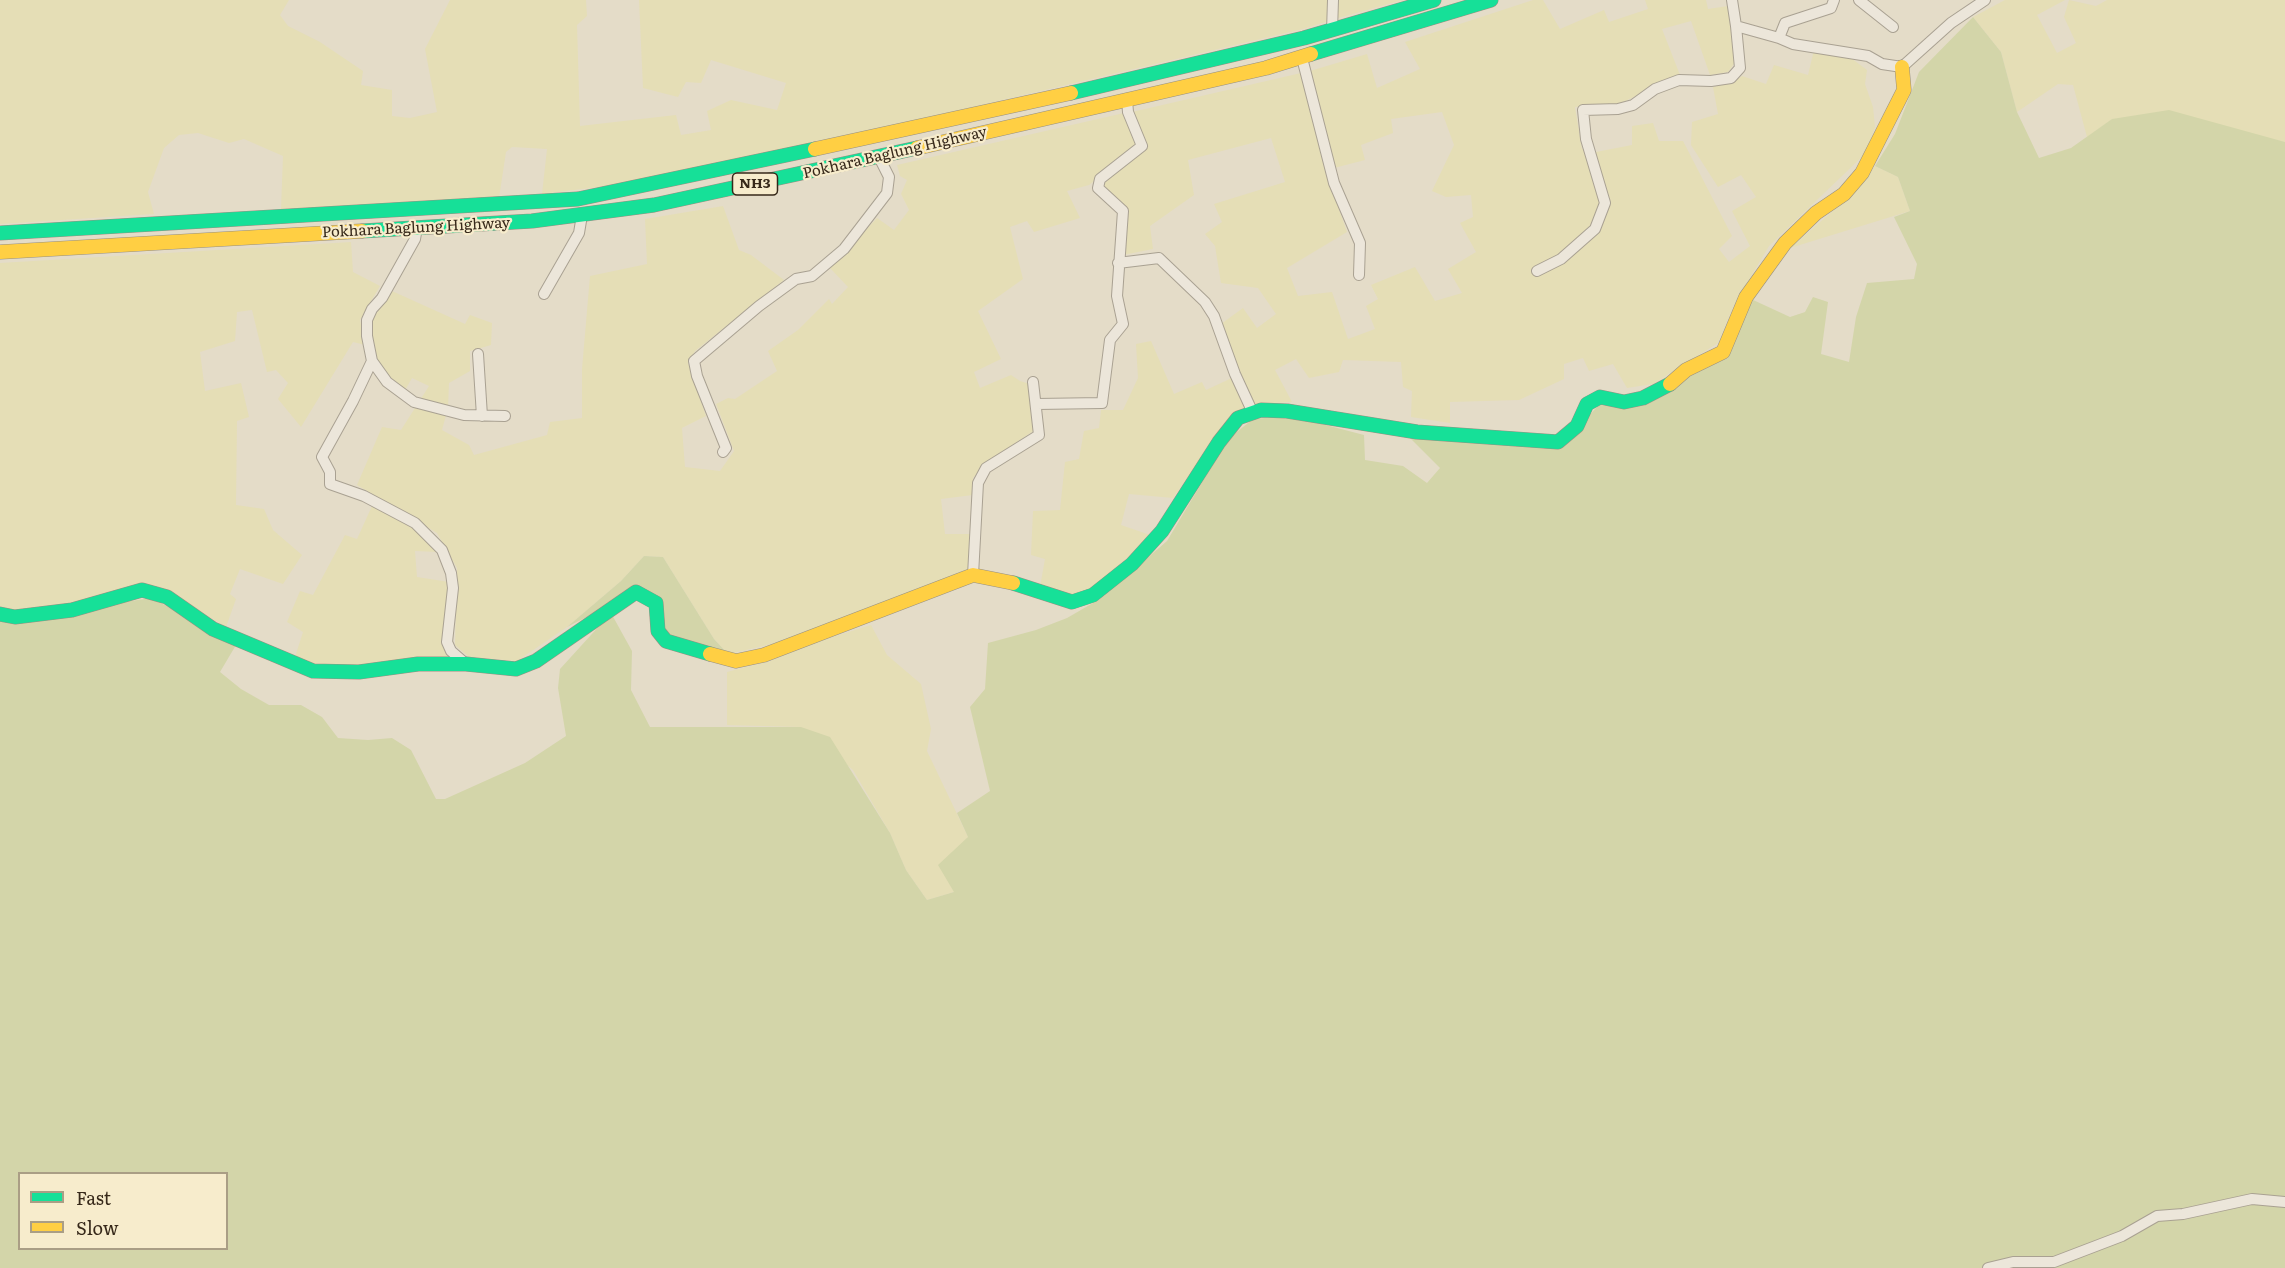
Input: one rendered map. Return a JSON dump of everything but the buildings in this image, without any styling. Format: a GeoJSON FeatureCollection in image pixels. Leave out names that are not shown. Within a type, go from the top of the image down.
{"type":"FeatureCollection","features":[{"type":"Feature","properties":{"kind":"main road","name":"Pokhara Baglung Highway"},"geometry":{"type":"LineString","coordinates":[[0,233],[578,199],[742,167],[1127,81],[1332,30],[1434,0]]}},
{"type":"Feature","properties":{"kind":"main road","name":"Pokhara Baglung Highway"},"geometry":{"type":"LineString","coordinates":[[0,252],[417,228],[582,216],[654,205],[879,157],[1302,58],[1491,0]]}},
{"type":"Feature","properties":{"kind":"main road"},"geometry":{"type":"LineString","coordinates":[[0,614],[15,617],[72,610],[142,590],[167,597],[213,629],[313,671],[359,672],[418,664],[466,664],[516,669],[536,662],[588,623],[636,592],[656,603],[658,630],[666,641],[736,662],[764,655],[973,575],[998,578],[1072,602],[1093,595],[1132,564],[1162,531],[1219,442],[1238,418],[1261,410],[1287,411],[1417,432],[1520,437],[1547,443],[1558,442],[1577,426],[1587,404],[1593,400],[1600,397],[1624,402],[1643,398],[1658,392],[1686,370],[1723,352],[1746,297],[1785,243],[1816,213],[1844,194],[1862,173],[1904,90],[1902,67]]}},
{"type":"Feature","properties":{"kind":"street"},"geometry":{"type":"LineString","coordinates":[[1332,30],[1333,0]]}},
{"type":"Feature","properties":{"kind":"street"},"geometry":{"type":"LineString","coordinates":[[1537,271],[1561,259],[1595,229],[1605,202],[1586,139],[1582,110],[1618,109],[1634,105],[1655,88],[1679,80],[1731,78],[1740,68],[1732,0]]}},
{"type":"Feature","properties":{"kind":"street"},"geometry":{"type":"LineString","coordinates":[[1779,38],[1785,24],[1831,8],[1834,0]]}},
{"type":"Feature","properties":{"kind":"street"},"geometry":{"type":"LineString","coordinates":[[1859,0],[1893,27]]}},
{"type":"Feature","properties":{"kind":"street"},"geometry":{"type":"LineString","coordinates":[[1736,26],[1793,44],[1868,56],[1882,64],[1902,67],[1951,23],[1985,0]]}},
{"type":"Feature","properties":{"kind":"street"},"geometry":{"type":"LineString","coordinates":[[1302,58],[1334,183],[1360,243],[1357,261],[1359,275]]}},
{"type":"Feature","properties":{"kind":"street"},"geometry":{"type":"LineString","coordinates":[[1037,404],[1102,403],[1110,340],[1123,324],[1117,297],[1123,211],[1098,188],[1100,178],[1142,146],[1128,112],[1127,100]]}},
{"type":"Feature","properties":{"kind":"street"},"geometry":{"type":"LineString","coordinates":[[723,452],[726,448],[697,376],[694,361],[759,306],[796,279],[812,276],[844,249],[887,193],[889,177],[879,157]]}},
{"type":"Feature","properties":{"kind":"street"},"geometry":{"type":"LineString","coordinates":[[544,294],[579,233],[582,216]]}},
{"type":"Feature","properties":{"kind":"street"},"geometry":{"type":"LineString","coordinates":[[417,228],[415,239],[367,320],[372,361],[387,382],[414,402],[464,415],[505,416]]}},
{"type":"Feature","properties":{"kind":"street"},"geometry":{"type":"LineString","coordinates":[[1118,263],[1159,258],[1205,302],[1214,316],[1235,374],[1253,413]]}},
{"type":"Feature","properties":{"kind":"street"},"geometry":{"type":"LineString","coordinates":[[478,354],[482,416]]}},
{"type":"Feature","properties":{"kind":"street"},"geometry":{"type":"LineString","coordinates":[[372,361],[322,457],[330,472],[330,484],[364,496],[415,523],[437,543],[451,573],[453,588],[447,642],[451,651],[466,664]]}},
{"type":"Feature","properties":{"kind":"street"},"geometry":{"type":"LineString","coordinates":[[973,575],[978,483],[986,468],[1039,435],[1033,382]]}},
{"type":"Feature","properties":{"kind":"street"},"geometry":{"type":"LineString","coordinates":[[1988,1268],[2013,1262],[2054,1262],[2122,1236],[2157,1216],[2183,1214],[2252,1199],[2285,1202]]}},
{"type":"Feature","properties":{"kind":"shaded area"},"geometry":{"type":"Polygon","coordinates":[[[0,0],[289,0],[280,15],[288,26],[320,42],[363,71],[361,85],[392,90],[392,116],[410,118],[437,112],[425,49],[450,0],[586,0],[587,16],[577,25],[580,126],[676,115],[681,135],[711,130],[707,111],[731,100],[777,110],[786,83],[711,60],[701,83],[686,82],[678,97],[643,88],[639,0],[1329,0],[1329,21],[863,133],[631,183],[542,194],[547,149],[512,147],[506,152],[499,198],[281,209],[283,156],[244,139],[229,143],[198,133],[179,135],[164,148],[148,192],[154,214],[0,224],[0,0]]]}},
{"type":"Feature","properties":{"kind":"shaded area"},"geometry":{"type":"Polygon","coordinates":[[[1336,0],[1403,0],[1335,19],[1336,0]]]}},
{"type":"Feature","properties":{"kind":"shaded area"},"geometry":{"type":"Polygon","coordinates":[[[1533,0],[1543,0],[1560,29],[1604,10],[1609,22],[1648,9],[1645,0],[1706,0],[1708,9],[1728,6],[1739,57],[1728,72],[1710,75],[1691,21],[1662,29],[1680,75],[1619,104],[1575,107],[1582,149],[1596,152],[1632,145],[1632,126],[1653,123],[1659,141],[1683,141],[1732,236],[1719,249],[1729,262],[1750,246],[1732,211],[1756,197],[1741,175],[1718,187],[1691,145],[1692,122],[1718,114],[1713,87],[1733,82],[1742,76],[1766,84],[1774,65],[1808,75],[1814,50],[1847,55],[1867,70],[1865,84],[1873,107],[1875,127],[1866,153],[1769,246],[1734,305],[1718,343],[1653,384],[1627,388],[1613,364],[1589,371],[1583,358],[1564,364],[1564,379],[1519,400],[1450,402],[1450,423],[1411,417],[1412,391],[1403,387],[1401,362],[1343,360],[1339,372],[1309,378],[1296,359],[1275,370],[1292,402],[1254,404],[1230,353],[1221,324],[1243,308],[1257,328],[1276,314],[1258,288],[1221,283],[1215,246],[1205,234],[1222,222],[1214,204],[1285,182],[1271,138],[1188,160],[1194,195],[1150,226],[1153,249],[1123,255],[1125,212],[1103,188],[1103,180],[1142,153],[1144,145],[1132,112],[1301,73],[1325,169],[1347,232],[1287,268],[1298,296],[1332,292],[1348,339],[1375,329],[1366,306],[1378,299],[1371,285],[1415,267],[1435,301],[1462,293],[1448,269],[1476,252],[1460,223],[1473,217],[1471,195],[1446,197],[1432,191],[1454,145],[1442,112],[1391,119],[1393,133],[1361,145],[1365,160],[1334,168],[1310,71],[1367,54],[1377,88],[1420,69],[1405,42],[1533,0]]]}},
{"type":"Feature","properties":{"kind":"shaded area"},"geometry":{"type":"Polygon","coordinates":[[[2005,0],[2065,0],[2037,15],[2057,53],[2076,43],[2064,17],[2069,0],[2096,6],[2107,0],[2285,0],[2285,142],[2245,133],[2113,119],[2087,137],[2073,85],[2058,84],[2017,112],[2001,52],[1973,17],[2005,0]]]}},
{"type":"Feature","properties":{"kind":"shaded area"},"geometry":{"type":"Polygon","coordinates":[[[1124,113],[1136,142],[1135,148],[1089,185],[1067,191],[1080,218],[1034,232],[1027,221],[1010,227],[1023,279],[978,311],[1001,359],[974,372],[980,388],[1011,375],[1033,385],[1035,430],[987,462],[973,478],[973,495],[941,499],[945,534],[970,534],[970,568],[858,614],[777,643],[728,654],[714,639],[663,557],[644,556],[621,581],[567,627],[517,661],[469,657],[455,645],[457,568],[437,533],[357,485],[382,427],[401,430],[429,386],[412,378],[404,392],[381,370],[373,346],[373,318],[392,291],[465,324],[470,315],[492,323],[491,345],[470,351],[470,371],[449,383],[448,408],[442,430],[469,445],[474,455],[547,435],[550,422],[582,418],[582,369],[590,276],[647,264],[645,219],[723,206],[739,250],[751,255],[784,280],[695,351],[688,363],[706,416],[682,428],[685,467],[720,471],[734,451],[716,404],[728,398],[735,399],[777,371],[768,351],[798,330],[829,299],[832,304],[848,287],[830,268],[877,218],[894,230],[909,210],[901,194],[907,180],[900,176],[897,165],[1124,113]]]}},
{"type":"Feature","properties":{"kind":"shaded area"},"geometry":{"type":"Polygon","coordinates":[[[1875,166],[1898,177],[1910,211],[1790,248],[1848,198],[1875,166]]]}},
{"type":"Feature","properties":{"kind":"shaded area"},"geometry":{"type":"Polygon","coordinates":[[[351,242],[353,272],[380,286],[360,320],[365,345],[353,342],[301,427],[278,399],[288,383],[276,370],[267,372],[252,310],[237,312],[235,341],[200,352],[205,391],[241,383],[249,417],[237,421],[236,505],[264,509],[273,530],[302,555],[283,584],[240,569],[230,594],[236,599],[226,627],[168,592],[91,604],[8,612],[0,609],[0,263],[351,242]]]}},
{"type":"Feature","properties":{"kind":"shaded area"},"geometry":{"type":"Polygon","coordinates":[[[1151,341],[1174,394],[1202,382],[1206,390],[1234,377],[1247,409],[1209,447],[1173,498],[1129,494],[1121,525],[1153,536],[1087,593],[1073,596],[1040,587],[1045,559],[1031,555],[1033,511],[1060,510],[1065,462],[1079,459],[1084,431],[1099,428],[1101,410],[1123,410],[1138,378],[1136,344],[1151,341]]]}},
{"type":"Feature","properties":{"kind":"shaded area"},"geometry":{"type":"Polygon","coordinates":[[[372,506],[418,531],[438,552],[415,551],[417,577],[449,582],[444,646],[458,660],[320,667],[295,657],[303,632],[287,622],[300,591],[313,595],[345,535],[357,539],[372,506]]]}},
{"type":"Feature","properties":{"kind":"shaded area"},"geometry":{"type":"Polygon","coordinates":[[[871,625],[887,655],[921,684],[931,729],[927,751],[968,837],[954,892],[927,900],[906,870],[890,833],[853,770],[801,727],[727,725],[727,672],[770,661],[810,644],[871,625]]]}},
{"type":"Feature","properties":{"kind":"green space"},"geometry":{"type":"Polygon","coordinates":[[[1973,17],[2001,52],[2017,112],[2039,158],[2071,148],[2112,119],[2169,110],[2285,142],[2285,1268],[0,1268],[0,619],[152,598],[236,645],[220,672],[241,689],[269,705],[301,705],[322,717],[338,738],[368,740],[392,738],[411,750],[436,799],[445,799],[525,763],[566,736],[558,688],[560,669],[611,613],[632,651],[631,690],[650,727],[801,727],[830,737],[890,833],[906,870],[927,900],[954,892],[938,865],[968,837],[957,813],[990,791],[970,707],[985,689],[988,643],[1036,630],[1067,618],[1100,599],[1167,541],[1228,439],[1253,419],[1277,417],[1318,423],[1364,435],[1365,460],[1403,466],[1427,483],[1440,468],[1410,438],[1558,448],[1599,405],[1633,407],[1713,362],[1751,299],[1790,317],[1805,312],[1813,297],[1828,302],[1821,354],[1849,362],[1856,317],[1867,283],[1914,279],[1917,264],[1894,217],[1910,211],[1898,177],[1875,166],[1895,134],[1919,72],[1973,17]]]}},
{"type":"Feature","properties":{"kind":"green space"},"geometry":{"type":"Polygon","coordinates":[[[644,556],[663,557],[714,639],[728,654],[669,635],[640,590],[567,627],[621,581],[644,556]]]}},
{"type":"Feature","properties":{"kind":"traffic: fast"},"geometry":{"type":"LineString","coordinates":[[1071,93],[1304,38],[1434,0]]}},
{"type":"Feature","properties":{"kind":"traffic: fast"},"geometry":{"type":"LineString","coordinates":[[1311,54],[1491,0]]}},
{"type":"Feature","properties":{"kind":"traffic: fast"},"geometry":{"type":"LineString","coordinates":[[362,231],[532,221],[654,205],[917,148]]}},
{"type":"Feature","properties":{"kind":"traffic: fast"},"geometry":{"type":"LineString","coordinates":[[0,233],[578,199],[815,149]]}},
{"type":"Feature","properties":{"kind":"traffic: fast"},"geometry":{"type":"LineString","coordinates":[[1013,583],[1072,602],[1093,595],[1132,564],[1162,531],[1219,442],[1238,418],[1261,410],[1287,411],[1417,432],[1558,442],[1577,426],[1587,404],[1600,397],[1624,402],[1643,398],[1670,384]]}},
{"type":"Feature","properties":{"kind":"traffic: fast"},"geometry":{"type":"LineString","coordinates":[[0,614],[15,617],[72,610],[142,590],[167,597],[213,629],[313,671],[359,672],[418,664],[466,664],[516,669],[536,661],[636,592],[656,603],[658,631],[666,641],[710,654]]}},
{"type":"Feature","properties":{"kind":"traffic: slow"},"geometry":{"type":"LineString","coordinates":[[917,148],[1266,68],[1311,54]]}},
{"type":"Feature","properties":{"kind":"traffic: slow"},"geometry":{"type":"LineString","coordinates":[[1670,384],[1686,370],[1723,352],[1746,297],[1785,243],[1816,213],[1844,194],[1862,173],[1904,90],[1902,67]]}},
{"type":"Feature","properties":{"kind":"traffic: slow"},"geometry":{"type":"LineString","coordinates":[[815,149],[1071,93]]}},
{"type":"Feature","properties":{"kind":"traffic: slow"},"geometry":{"type":"LineString","coordinates":[[0,252],[362,231]]}},
{"type":"Feature","properties":{"kind":"traffic: slow"},"geometry":{"type":"LineString","coordinates":[[710,654],[736,661],[764,655],[973,575],[1013,583]]}}]}
